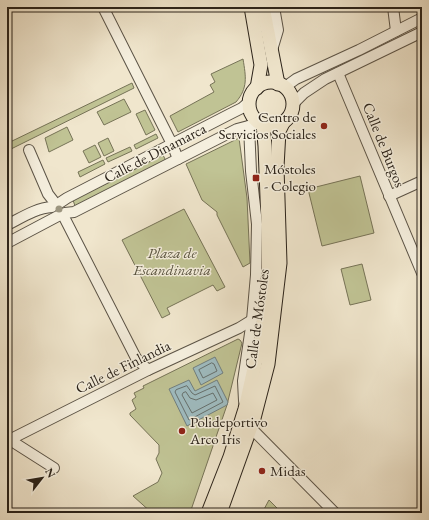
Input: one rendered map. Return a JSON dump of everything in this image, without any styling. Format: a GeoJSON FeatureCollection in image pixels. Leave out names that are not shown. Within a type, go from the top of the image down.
{"type":"FeatureCollection","features":[{"type":"Feature","properties":{"kind":"main road"},"geometry":{"type":"LineString","coordinates":[[251,7],[261,66],[256,88],[251,96],[250,108],[257,125],[277,126],[288,118],[292,111],[293,104],[291,95],[282,85],[272,52],[263,7]]}},
{"type":"Feature","properties":{"kind":"main road"},"geometry":{"type":"LineString","coordinates":[[256,88],[270,82],[282,85]]}},
{"type":"Feature","properties":{"kind":"main road","name":"Calle de Móstoles"},"geometry":{"type":"LineString","coordinates":[[220,513],[251,428],[268,364],[277,301],[280,263],[277,167],[279,131],[283,122]]}},
{"type":"Feature","properties":{"kind":"main road","name":"Calle de Móstoles"},"geometry":{"type":"LineString","coordinates":[[208,513],[230,457],[245,409],[262,333],[268,277],[267,216],[265,146],[257,125]]}},
{"type":"Feature","properties":{"kind":"street"},"geometry":{"type":"LineString","coordinates":[[103,7],[172,144],[178,159]]}},
{"type":"Feature","properties":{"kind":"street"},"geometry":{"type":"LineString","coordinates":[[272,52],[278,30],[274,7]]}},
{"type":"Feature","properties":{"kind":"street"},"geometry":{"type":"LineString","coordinates":[[393,7],[396,31]]}},
{"type":"Feature","properties":{"kind":"street"},"geometry":{"type":"LineString","coordinates":[[282,85],[359,50],[422,18]]}},
{"type":"Feature","properties":{"kind":"street"},"geometry":{"type":"LineString","coordinates":[[293,104],[304,93],[338,73],[422,32]]}},
{"type":"Feature","properties":{"kind":"street","name":"Calle de Burgos"},"geometry":{"type":"LineString","coordinates":[[338,73],[422,273]]}},
{"type":"Feature","properties":{"kind":"street","name":"Calle de Dinamarca"},"geometry":{"type":"LineString","coordinates":[[7,225],[37,210],[56,204],[242,108],[250,101]]}},
{"type":"Feature","properties":{"kind":"street","name":"Calle de Dinamarca"},"geometry":{"type":"LineString","coordinates":[[7,243],[62,215],[74,212],[237,129],[257,125]]}},
{"type":"Feature","properties":{"kind":"street","name":"Calle de Móstoles"},"geometry":{"type":"LineString","coordinates":[[245,409],[243,380],[252,320],[256,275],[257,224],[251,171],[257,125]]}},
{"type":"Feature","properties":{"kind":"street"},"geometry":{"type":"LineString","coordinates":[[29,150],[48,194],[56,204],[66,207],[62,215],[136,358],[148,370]]}},
{"type":"Feature","properties":{"kind":"street"},"geometry":{"type":"LineString","coordinates":[[389,196],[422,182]]}},
{"type":"Feature","properties":{"kind":"street","name":"Calle de Finlandia"},"geometry":{"type":"LineString","coordinates":[[8,440],[148,370],[239,328],[252,320]]}},
{"type":"Feature","properties":{"kind":"street"},"geometry":{"type":"LineString","coordinates":[[251,428],[335,513]]}},
{"type":"Feature","properties":{"kind":"street"},"geometry":{"type":"LineString","coordinates":[[8,440],[54,468]]}},
{"type":"Feature","properties":{"kind":"green space"},"geometry":{"type":"Polygon","coordinates":[[[243,59],[245,82],[243,92],[236,102],[178,132],[170,116],[214,92],[210,85],[215,82],[211,74],[243,59]]]}},
{"type":"Feature","properties":{"kind":"green space"},"geometry":{"type":"Polygon","coordinates":[[[132,83],[134,88],[11,149],[8,143],[132,83]]]}},
{"type":"Feature","properties":{"kind":"green space"},"geometry":{"type":"Polygon","coordinates":[[[124,99],[131,112],[104,125],[97,112],[124,99]]]}},
{"type":"Feature","properties":{"kind":"green space"},"geometry":{"type":"Polygon","coordinates":[[[145,110],[155,130],[146,135],[136,114],[145,110]]]}},
{"type":"Feature","properties":{"kind":"green space"},"geometry":{"type":"Polygon","coordinates":[[[67,127],[73,140],[49,152],[45,138],[67,127]]]}},
{"type":"Feature","properties":{"kind":"green space"},"geometry":{"type":"Polygon","coordinates":[[[156,134],[158,138],[136,149],[134,145],[156,134]]]}},
{"type":"Feature","properties":{"kind":"green space"},"geometry":{"type":"Polygon","coordinates":[[[108,138],[114,151],[104,156],[98,143],[108,138]]]}},
{"type":"Feature","properties":{"kind":"green space"},"geometry":{"type":"Polygon","coordinates":[[[239,138],[247,198],[250,263],[243,267],[217,215],[217,212],[202,200],[186,164],[239,138]]]}},
{"type":"Feature","properties":{"kind":"green space"},"geometry":{"type":"Polygon","coordinates":[[[95,145],[101,157],[89,163],[83,151],[95,145]]]}},
{"type":"Feature","properties":{"kind":"green space"},"geometry":{"type":"Polygon","coordinates":[[[130,147],[132,151],[108,162],[106,158],[130,147]]]}},
{"type":"Feature","properties":{"kind":"green space"},"geometry":{"type":"Polygon","coordinates":[[[163,155],[166,161],[75,206],[73,200],[163,155]]]}},
{"type":"Feature","properties":{"kind":"green space"},"geometry":{"type":"Polygon","coordinates":[[[103,160],[105,164],[80,177],[78,172],[103,160]]]}},
{"type":"Feature","properties":{"kind":"green space"},"geometry":{"type":"Polygon","coordinates":[[[360,176],[374,233],[322,246],[308,189],[360,176]]]}},
{"type":"Feature","properties":{"kind":"green space","name":"Plaza de Escandinavia"},"geometry":{"type":"Polygon","coordinates":[[[184,209],[225,287],[217,291],[213,285],[167,308],[170,314],[162,318],[122,240],[184,209]]]}},
{"type":"Feature","properties":{"kind":"green space"},"geometry":{"type":"Polygon","coordinates":[[[362,264],[371,300],[350,305],[341,269],[362,264]]]}},
{"type":"Feature","properties":{"kind":"green space","name":"Polideportivo Arco Iris"},"geometry":{"type":"Polygon","coordinates":[[[238,339],[242,343],[227,405],[190,513],[152,513],[133,496],[158,482],[162,473],[156,459],[159,453],[159,445],[130,415],[130,413],[136,409],[132,400],[136,397],[134,393],[144,388],[143,386],[238,339]]]}},
{"type":"Feature","properties":{"kind":"green space"},"geometry":{"type":"Polygon","coordinates":[[[269,500],[282,513],[262,513],[269,500]]]}},
{"type":"Feature","properties":{"kind":"water"},"geometry":{"type":"Polygon","coordinates":[[[215,357],[223,373],[201,385],[193,368],[215,357]]]}},
{"type":"Feature","properties":{"kind":"water"},"geometry":{"type":"Polygon","coordinates":[[[189,380],[195,391],[217,380],[228,402],[227,405],[187,426],[169,389],[189,380]]]}},
{"type":"Feature","properties":{"kind":"place","name":"Centro de Servicios Sociales"},"geometry":{"type":"Point","coordinates":[324,126]}},
{"type":"Feature","properties":{"kind":"place","name":"Móstoles - Colegio"},"geometry":{"type":"Point","coordinates":[256,178]}},
{"type":"Feature","properties":{"kind":"place","name":"Polideportivo Arco Iris"},"geometry":{"type":"Point","coordinates":[182,431]}},
{"type":"Feature","properties":{"kind":"place","name":"Midas"},"geometry":{"type":"Point","coordinates":[262,471]}}]}
